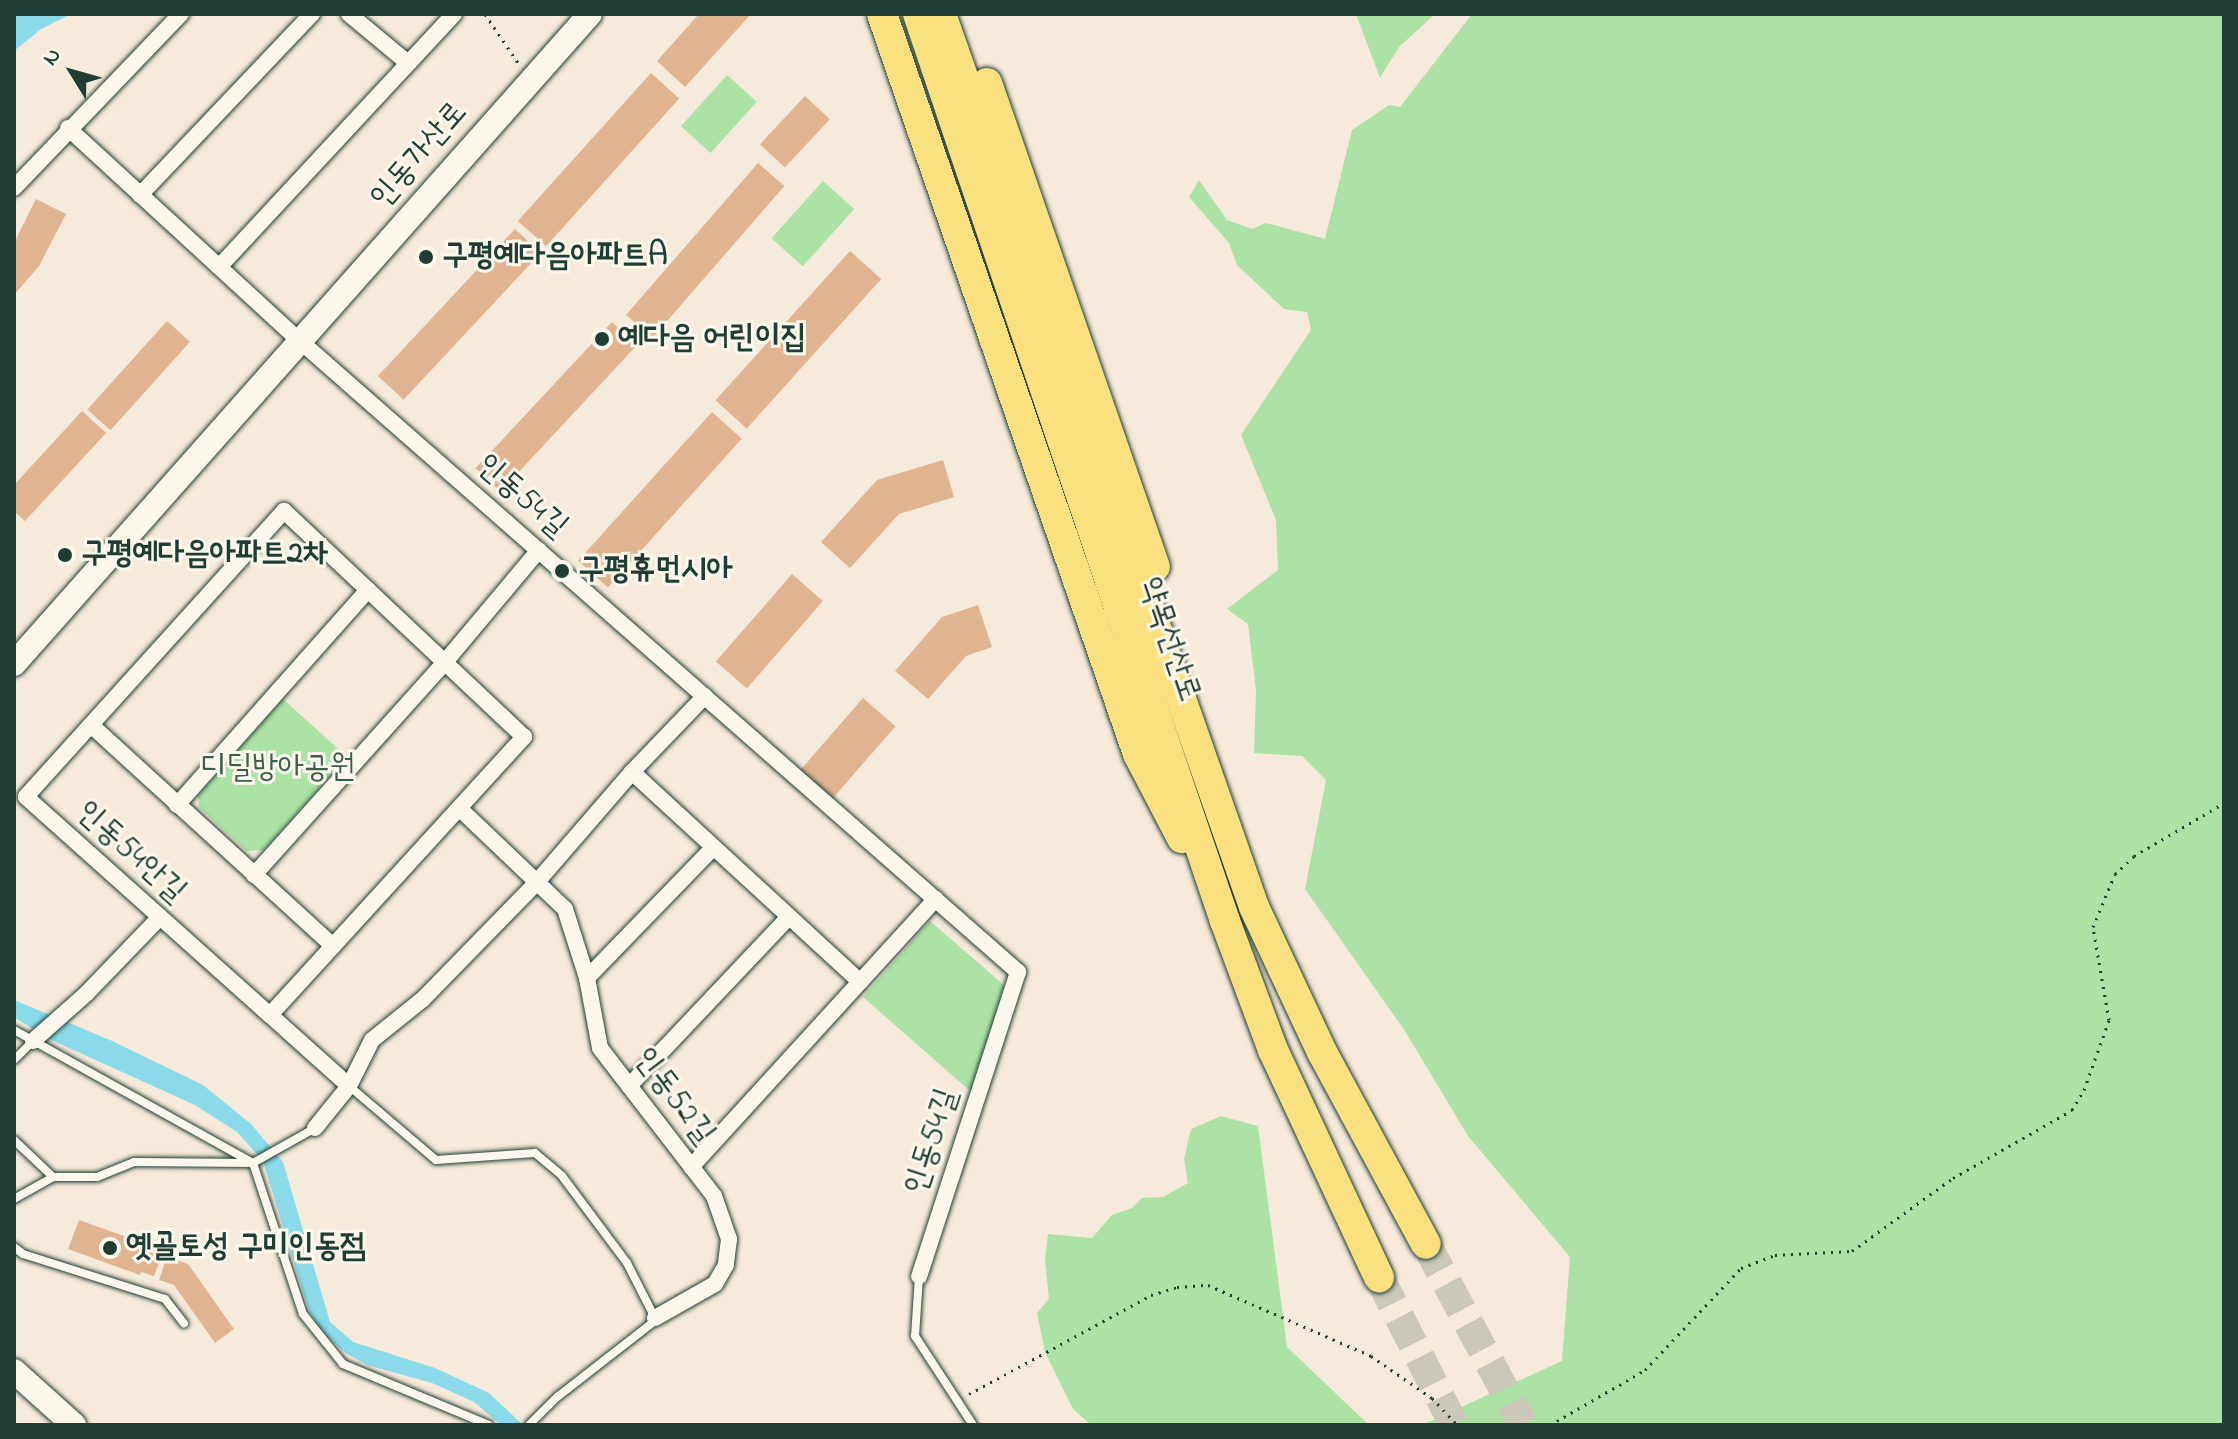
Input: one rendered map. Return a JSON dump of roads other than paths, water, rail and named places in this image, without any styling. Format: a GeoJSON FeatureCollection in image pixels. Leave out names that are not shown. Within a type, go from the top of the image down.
{"type":"FeatureCollection","features":[{"type":"Feature","properties":{"kind":"highway"},"geometry":{"type":"LineString","coordinates":[[882,14],[1138,754],[1225,921]]}},
{"type":"Feature","properties":{"kind":"highway","name":"약목선산로"},"geometry":{"type":"LineString","coordinates":[[918,14],[980,160],[1254,907],[1322,1052],[1426,1244]]}},
{"type":"Feature","properties":{"kind":"highway","name":"약목선산로"},"geometry":{"type":"LineString","coordinates":[[941,14],[980,160],[1225,921],[1273,1050],[1379,1277]]}},
{"type":"Feature","properties":{"kind":"highway"},"geometry":{"type":"LineString","coordinates":[[963,14],[1139,514],[1254,907]]}},
{"type":"Feature","properties":{"kind":"main road","name":"인동가산로"},"geometry":{"type":"LineString","coordinates":[[14,664],[590,14]]}},
{"type":"Feature","properties":{"kind":"main road"},"geometry":{"type":"LineString","coordinates":[[14,1371],[74,1425]]}},
{"type":"Feature","properties":{"kind":"street"},"geometry":{"type":"LineString","coordinates":[[14,188],[68,128],[181,14]]}},
{"type":"Feature","properties":{"kind":"street"},"geometry":{"type":"LineString","coordinates":[[140,195],[312,14]]}},
{"type":"Feature","properties":{"kind":"street"},"geometry":{"type":"LineString","coordinates":[[349,14],[408,63]]}},
{"type":"Feature","properties":{"kind":"street"},"geometry":{"type":"LineString","coordinates":[[219,267],[454,14]]}},
{"type":"Feature","properties":{"kind":"street"},"geometry":{"type":"LineString","coordinates":[[68,128],[300,341]]}},
{"type":"Feature","properties":{"kind":"street","name":"인동54길"},"geometry":{"type":"LineString","coordinates":[[300,341],[1018,972],[919,1276]]}},
{"type":"Feature","properties":{"kind":"street","name":"인동54안길"},"geometry":{"type":"LineString","coordinates":[[270,1015],[524,737],[284,511],[26,797],[349,1086]]}},
{"type":"Feature","properties":{"kind":"street"},"geometry":{"type":"LineString","coordinates":[[254,875],[445,662],[539,550]]}},
{"type":"Feature","properties":{"kind":"street"},"geometry":{"type":"LineString","coordinates":[[177,805],[368,590]]}},
{"type":"Feature","properties":{"kind":"street"},"geometry":{"type":"LineString","coordinates":[[315,1128],[349,1086],[372,1040],[423,999],[468,949],[537,882],[632,772],[705,696]]}},
{"type":"Feature","properties":{"kind":"street","name":"인동54안길"},"geometry":{"type":"LineString","coordinates":[[91,725],[333,946]]}},
{"type":"Feature","properties":{"kind":"street"},"geometry":{"type":"LineString","coordinates":[[632,772],[860,982]]}},
{"type":"Feature","properties":{"kind":"street"},"geometry":{"type":"LineString","coordinates":[[459,808],[537,882]]}},
{"type":"Feature","properties":{"kind":"street"},"geometry":{"type":"LineString","coordinates":[[587,978],[713,848]]}},
{"type":"Feature","properties":{"kind":"street","name":"인동52길"},"geometry":{"type":"LineString","coordinates":[[537,882],[565,909],[587,978],[600,1048],[714,1196],[729,1239],[726,1265],[715,1284],[655,1318]]}},
{"type":"Feature","properties":{"kind":"street"},"geometry":{"type":"LineString","coordinates":[[691,1167],[936,899]]}},
{"type":"Feature","properties":{"kind":"street"},"geometry":{"type":"LineString","coordinates":[[33,1041],[86,994],[160,917]]}},
{"type":"Feature","properties":{"kind":"street"},"geometry":{"type":"LineString","coordinates":[[629,1086],[788,918]]}},
{"type":"Feature","properties":{"kind":"lane"},"geometry":{"type":"LineString","coordinates":[[14,1030],[253,1163],[303,1314],[343,1364],[489,1425]]}},
{"type":"Feature","properties":{"kind":"lane"},"geometry":{"type":"LineString","coordinates":[[14,1060],[33,1041]]}},
{"type":"Feature","properties":{"kind":"lane"},"geometry":{"type":"LineString","coordinates":[[349,1086],[436,1160],[535,1153],[562,1176],[627,1263],[655,1318]]}},
{"type":"Feature","properties":{"kind":"lane"},"geometry":{"type":"LineString","coordinates":[[14,1199],[53,1177],[97,1177],[134,1162],[253,1163],[315,1128]]}},
{"type":"Feature","properties":{"kind":"lane"},"geometry":{"type":"LineString","coordinates":[[14,1140],[53,1177]]}},
{"type":"Feature","properties":{"kind":"lane"},"geometry":{"type":"LineString","coordinates":[[14,1247],[23,1254],[165,1299],[184,1323]]}},
{"type":"Feature","properties":{"kind":"lane","name":"인동54길"},"geometry":{"type":"LineString","coordinates":[[919,1276],[915,1336],[973,1425]]}},
{"type":"Feature","properties":{"kind":"lane","name":"인동52길"},"geometry":{"type":"LineString","coordinates":[[529,1425],[557,1397],[655,1318]]}},
{"type":"Feature","properties":{"kind":"water"},"geometry":{"type":"Polygon","coordinates":[[[14,14],[71,14],[41,29],[14,51],[14,14]]]}},
{"type":"Feature","properties":{"kind":"water"},"geometry":{"type":"Polygon","coordinates":[[[14,1000],[110,1040],[203,1085],[251,1124],[283,1162],[330,1322],[353,1342],[435,1368],[489,1393],[523,1425],[501,1425],[474,1402],[432,1383],[367,1365],[344,1352],[324,1334],[309,1311],[263,1161],[237,1132],[195,1105],[49,1039],[14,1017],[14,1000]]]}},
{"type":"Feature","properties":{"kind":"tunnel"},"geometry":{"type":"LineString","coordinates":[[1426,1244],[1523,1425]]}},
{"type":"Feature","properties":{"kind":"tunnel"},"geometry":{"type":"LineString","coordinates":[[1379,1277],[1454,1425]]}},
{"type":"Feature","properties":{"kind":"place","name":"구평예다음아파트A"},"geometry":{"type":"Point","coordinates":[426,257]}},
{"type":"Feature","properties":{"kind":"place","name":"예다음 어린이집"},"geometry":{"type":"Point","coordinates":[602,339]}},
{"type":"Feature","properties":{"kind":"place","name":"구평예다음아파트2차"},"geometry":{"type":"Point","coordinates":[65,555]}},
{"type":"Feature","properties":{"kind":"place","name":"구평휴먼시아"},"geometry":{"type":"Point","coordinates":[562,571]}},
{"type":"Feature","properties":{"kind":"place","name":"옛골토성 구미인동점"},"geometry":{"type":"Point","coordinates":[110,1248]}},
{"type":"Feature","properties":{"kind":"park label","name":"디딜방아공원"},"geometry":{"type":"Point","coordinates":[278,769]}}]}
